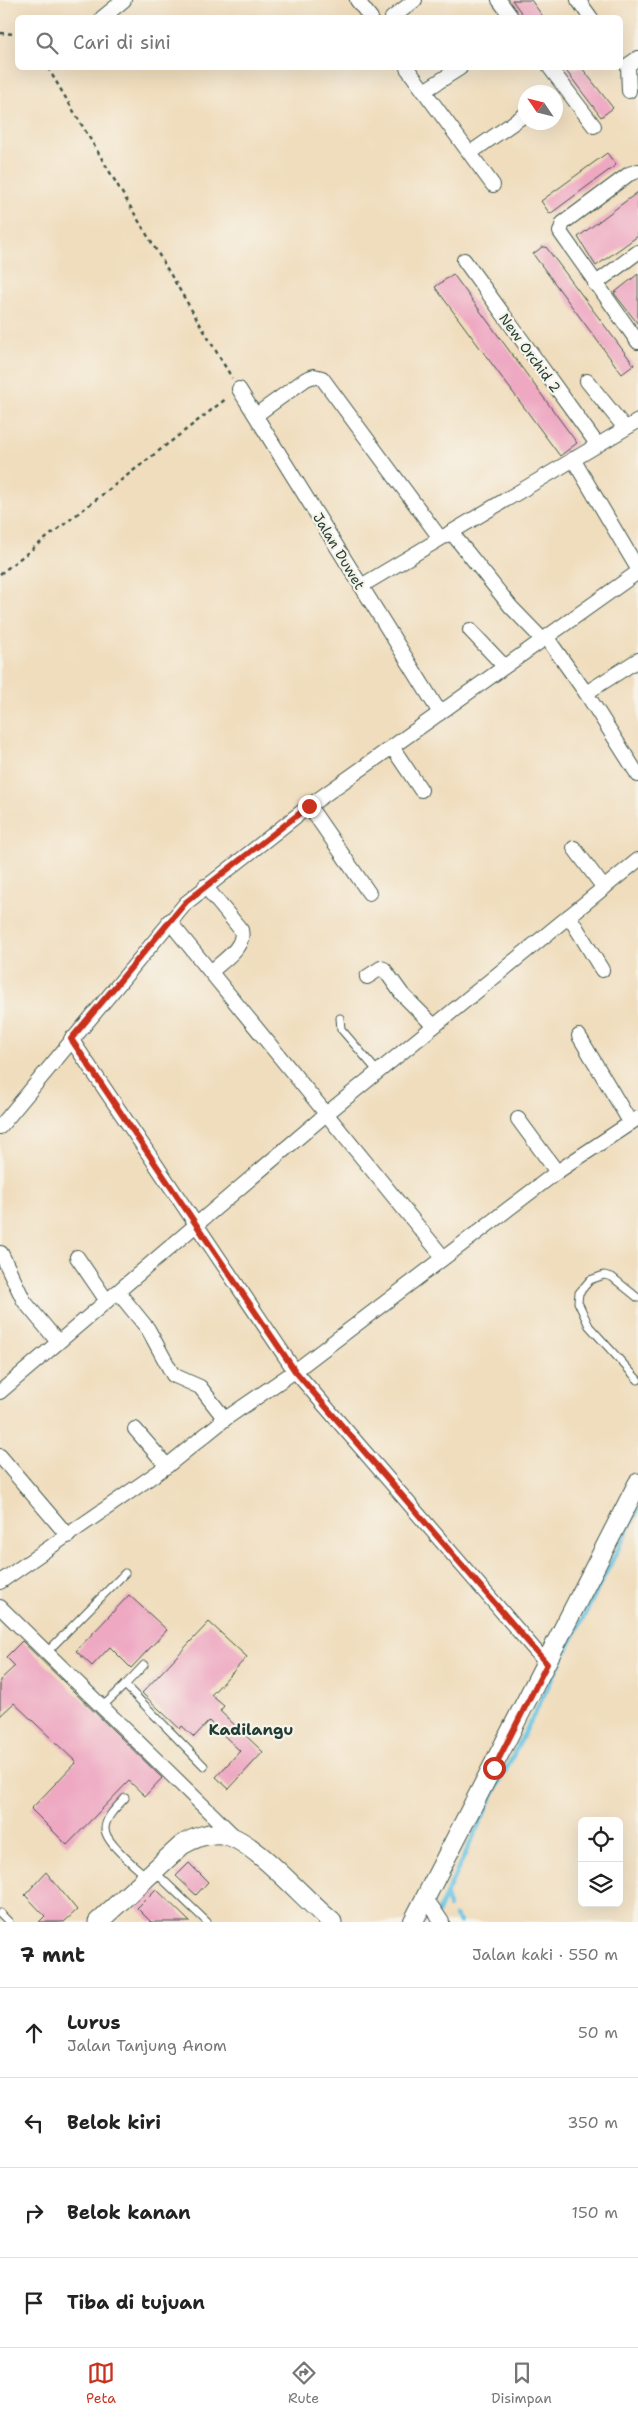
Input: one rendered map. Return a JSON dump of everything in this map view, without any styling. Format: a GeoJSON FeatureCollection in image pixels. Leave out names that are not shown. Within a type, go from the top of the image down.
{"type":"FeatureCollection","features":[{"type":"Feature","properties":{"kind":"main road"},"geometry":{"type":"LineString","coordinates":[[413,1922],[430,1903],[638,1484]]}},
{"type":"Feature","properties":{"kind":"main road"},"geometry":{"type":"LineString","coordinates":[[99,1922],[182,1845],[195,1837],[222,1834],[238,1840],[258,1854],[332,1922]]}},
{"type":"Feature","properties":{"kind":"street"},"geometry":{"type":"LineString","coordinates":[[106,15],[124,0]]}},
{"type":"Feature","properties":{"kind":"street"},"geometry":{"type":"LineString","coordinates":[[357,0],[369,15]]}},
{"type":"Feature","properties":{"kind":"street"},"geometry":{"type":"LineString","coordinates":[[396,15],[415,0]]}},
{"type":"Feature","properties":{"kind":"street"},"geometry":{"type":"LineString","coordinates":[[499,0],[510,15]]}},
{"type":"Feature","properties":{"kind":"street"},"geometry":{"type":"LineString","coordinates":[[578,0],[590,15]]}},
{"type":"Feature","properties":{"kind":"street"},"geometry":{"type":"LineString","coordinates":[[629,59],[629,91]]}},
{"type":"Feature","properties":{"kind":"street"},"geometry":{"type":"LineString","coordinates":[[408,70],[493,185]]}},
{"type":"Feature","properties":{"kind":"street"},"geometry":{"type":"LineString","coordinates":[[424,91],[457,70]]}},
{"type":"Feature","properties":{"kind":"street"},"geometry":{"type":"LineString","coordinates":[[552,70],[594,126]]}},
{"type":"Feature","properties":{"kind":"street"},"geometry":{"type":"LineString","coordinates":[[470,153],[518,120]]}},
{"type":"Feature","properties":{"kind":"street"},"geometry":{"type":"LineString","coordinates":[[636,336],[560,235],[560,228],[563,223],[629,174],[638,170]]}},
{"type":"Feature","properties":{"kind":"street"},"geometry":{"type":"LineString","coordinates":[[595,284],[638,252]]}},
{"type":"Feature","properties":{"kind":"street","name":"New Orchid 2"},"geometry":{"type":"LineString","coordinates":[[464,260],[597,444]]}},
{"type":"Feature","properties":{"kind":"street"},"geometry":{"type":"LineString","coordinates":[[256,415],[306,379],[314,376],[322,378],[445,535],[511,606],[545,639],[586,693],[638,775]]}},
{"type":"Feature","properties":{"kind":"street"},"geometry":{"type":"LineString","coordinates":[[587,381],[625,428]]}},
{"type":"Feature","properties":{"kind":"street","name":"Jalan Duwet"},"geometry":{"type":"LineString","coordinates":[[239,389],[440,713]]}},
{"type":"Feature","properties":{"kind":"street"},"geometry":{"type":"LineString","coordinates":[[361,586],[638,421]]}},
{"type":"Feature","properties":{"kind":"street"},"geometry":{"type":"LineString","coordinates":[[0,1127],[168,921],[205,886],[309,806],[504,666],[545,639],[638,570],[573,459]]}},
{"type":"Feature","properties":{"kind":"street"},"geometry":{"type":"LineString","coordinates":[[470,630],[504,666]]}},
{"type":"Feature","properties":{"kind":"street"},"geometry":{"type":"LineString","coordinates":[[586,693],[638,660]]}},
{"type":"Feature","properties":{"kind":"street"},"geometry":{"type":"LineString","coordinates":[[392,747],[420,790]]}},
{"type":"Feature","properties":{"kind":"street"},"geometry":{"type":"LineString","coordinates":[[309,806],[369,893]]}},
{"type":"Feature","properties":{"kind":"street"},"geometry":{"type":"LineString","coordinates":[[574,848],[604,888]]}},
{"type":"Feature","properties":{"kind":"street"},"geometry":{"type":"LineString","coordinates":[[0,1392],[325,1115],[638,860]]}},
{"type":"Feature","properties":{"kind":"street"},"geometry":{"type":"LineString","coordinates":[[205,886],[241,930],[243,936],[239,944],[211,972]]}},
{"type":"Feature","properties":{"kind":"street"},"geometry":{"type":"LineString","coordinates":[[569,916],[602,970]]}},
{"type":"Feature","properties":{"kind":"street"},"geometry":{"type":"LineString","coordinates":[[168,921],[443,1257]]}},
{"type":"Feature","properties":{"kind":"street"},"geometry":{"type":"LineString","coordinates":[[367,977],[381,968],[384,969],[402,994],[434,1026]]}},
{"type":"Feature","properties":{"kind":"street"},"geometry":{"type":"LineString","coordinates":[[0,1582],[166,1466],[225,1419],[295,1371],[557,1172],[634,1120],[579,1036]]}},
{"type":"Feature","properties":{"kind":"street"},"geometry":{"type":"LineString","coordinates":[[71,1039],[195,1226],[295,1371],[547,1664]]}},
{"type":"Feature","properties":{"kind":"street"},"geometry":{"type":"LineString","coordinates":[[518,1119],[557,1172]]}},
{"type":"Feature","properties":{"kind":"street"},"geometry":{"type":"LineString","coordinates":[[1,1253],[24,1301],[58,1342]]}},
{"type":"Feature","properties":{"kind":"street"},"geometry":{"type":"LineString","coordinates":[[77,1257],[112,1297],[148,1329],[173,1375],[200,1387],[225,1419]]}},
{"type":"Feature","properties":{"kind":"street"},"geometry":{"type":"LineString","coordinates":[[135,1429],[166,1466]]}},
{"type":"Feature","properties":{"kind":"street"},"geometry":{"type":"LineString","coordinates":[[0,1456],[68,1536]]}},
{"type":"Feature","properties":{"kind":"street"},"geometry":{"type":"LineString","coordinates":[[0,1606],[238,1840]]}},
{"type":"Feature","properties":{"kind":"street"},"geometry":{"type":"LineString","coordinates":[[430,1903],[442,1922]]}},
{"type":"Feature","properties":{"kind":"lane"},"geometry":{"type":"LineString","coordinates":[[340,1018],[341,1029],[345,1036],[378,1072]]}},
{"type":"Feature","properties":{"kind":"lane"},"geometry":{"type":"LineString","coordinates":[[638,1298],[612,1277],[604,1275],[590,1280],[579,1293],[578,1302],[589,1326],[638,1380]]}},
{"type":"Feature","properties":{"kind":"lane"},"geometry":{"type":"LineString","coordinates":[[47,1652],[125,1572]]}},
{"type":"Feature","properties":{"kind":"lane"},"geometry":{"type":"LineString","coordinates":[[103,1706],[144,1665]]}},
{"type":"Feature","properties":{"kind":"lane"},"geometry":{"type":"LineString","coordinates":[[124,1685],[204,1766]]}},
{"type":"Feature","properties":{"kind":"lane"},"geometry":{"type":"LineString","coordinates":[[125,1798],[109,1818],[105,1828],[108,1838],[208,1922]]}},
{"type":"Feature","properties":{"kind":"lane"},"geometry":{"type":"LineString","coordinates":[[0,1913],[9,1922]]}},
{"type":"Feature","properties":{"kind":"path"},"geometry":{"type":"LineString","coordinates":[[0,33],[15,34]]}},
{"type":"Feature","properties":{"kind":"path"},"geometry":{"type":"LineString","coordinates":[[0,574],[239,389],[49,70]]}},
{"type":"Feature","properties":{"kind":"building"},"geometry":{"type":"Polygon","coordinates":[[[512,0],[531,0],[542,15],[523,15],[512,0]]]}},
{"type":"Feature","properties":{"kind":"building"},"geometry":{"type":"Polygon","coordinates":[[[566,70],[584,70],[613,108],[601,117],[566,70]]]}},
{"type":"Feature","properties":{"kind":"building"},"geometry":{"type":"Polygon","coordinates":[[[607,153],[616,165],[550,214],[541,201],[607,153]]]}},
{"type":"Feature","properties":{"kind":"building"},"geometry":{"type":"Polygon","coordinates":[[[638,192],[638,236],[596,266],[578,237],[638,192]]]}},
{"type":"Feature","properties":{"kind":"building"},"geometry":{"type":"Polygon","coordinates":[[[542,247],[546,247],[634,365],[622,374],[533,254],[542,247]]]}},
{"type":"Feature","properties":{"kind":"building"},"geometry":{"type":"Polygon","coordinates":[[[453,274],[577,443],[560,456],[435,287],[453,274]]]}},
{"type":"Feature","properties":{"kind":"building"},"geometry":{"type":"Polygon","coordinates":[[[638,274],[638,324],[614,293],[638,274]]]}},
{"type":"Feature","properties":{"kind":"building"},"geometry":{"type":"Polygon","coordinates":[[[129,1595],[167,1630],[131,1668],[110,1647],[92,1666],[76,1651],[129,1595]]]}},
{"type":"Feature","properties":{"kind":"building"},"geometry":{"type":"Polygon","coordinates":[[[209,1622],[247,1657],[211,1695],[224,1706],[220,1711],[263,1752],[229,1789],[216,1777],[240,1751],[209,1721],[194,1737],[182,1726],[180,1729],[142,1693],[209,1622]]]}},
{"type":"Feature","properties":{"kind":"building"},"geometry":{"type":"Polygon","coordinates":[[[22,1641],[162,1778],[145,1796],[129,1781],[67,1845],[31,1809],[76,1762],[14,1703],[0,1716],[0,1680],[15,1666],[6,1657],[22,1641]]]}},
{"type":"Feature","properties":{"kind":"building"},"geometry":{"type":"Polygon","coordinates":[[[189,1863],[208,1882],[196,1895],[176,1876],[189,1863]]]}},
{"type":"Feature","properties":{"kind":"building"},"geometry":{"type":"Polygon","coordinates":[[[46,1872],[77,1910],[64,1922],[39,1922],[45,1916],[25,1895],[46,1872]]]}},
{"type":"Feature","properties":{"kind":"building"},"geometry":{"type":"Polygon","coordinates":[[[156,1889],[190,1922],[151,1922],[137,1908],[156,1889]]]}},
{"type":"Feature","properties":{"kind":"waterway"},"geometry":{"type":"LineString","coordinates":[[433,1922],[491,1799],[638,1510]]}},
{"type":"Feature","properties":{"kind":"waterway"},"geometry":{"type":"LineString","coordinates":[[446,1896],[449,1907]]}},
{"type":"Feature","properties":{"kind":"waterway"},"geometry":{"type":"LineString","coordinates":[[455,1916],[460,1922]]}},
{"type":"Feature","properties":{"kind":"district","name":"Kadilangu"},"geometry":{"type":"Point","coordinates":[251,1729]}},
{"type":"Feature","properties":{"kind":"route"},"geometry":{"type":"LineString","coordinates":[[309,806],[186,902],[168,921],[71,1039],[195,1226],[295,1371],[547,1664],[494,1768]]}}]}
